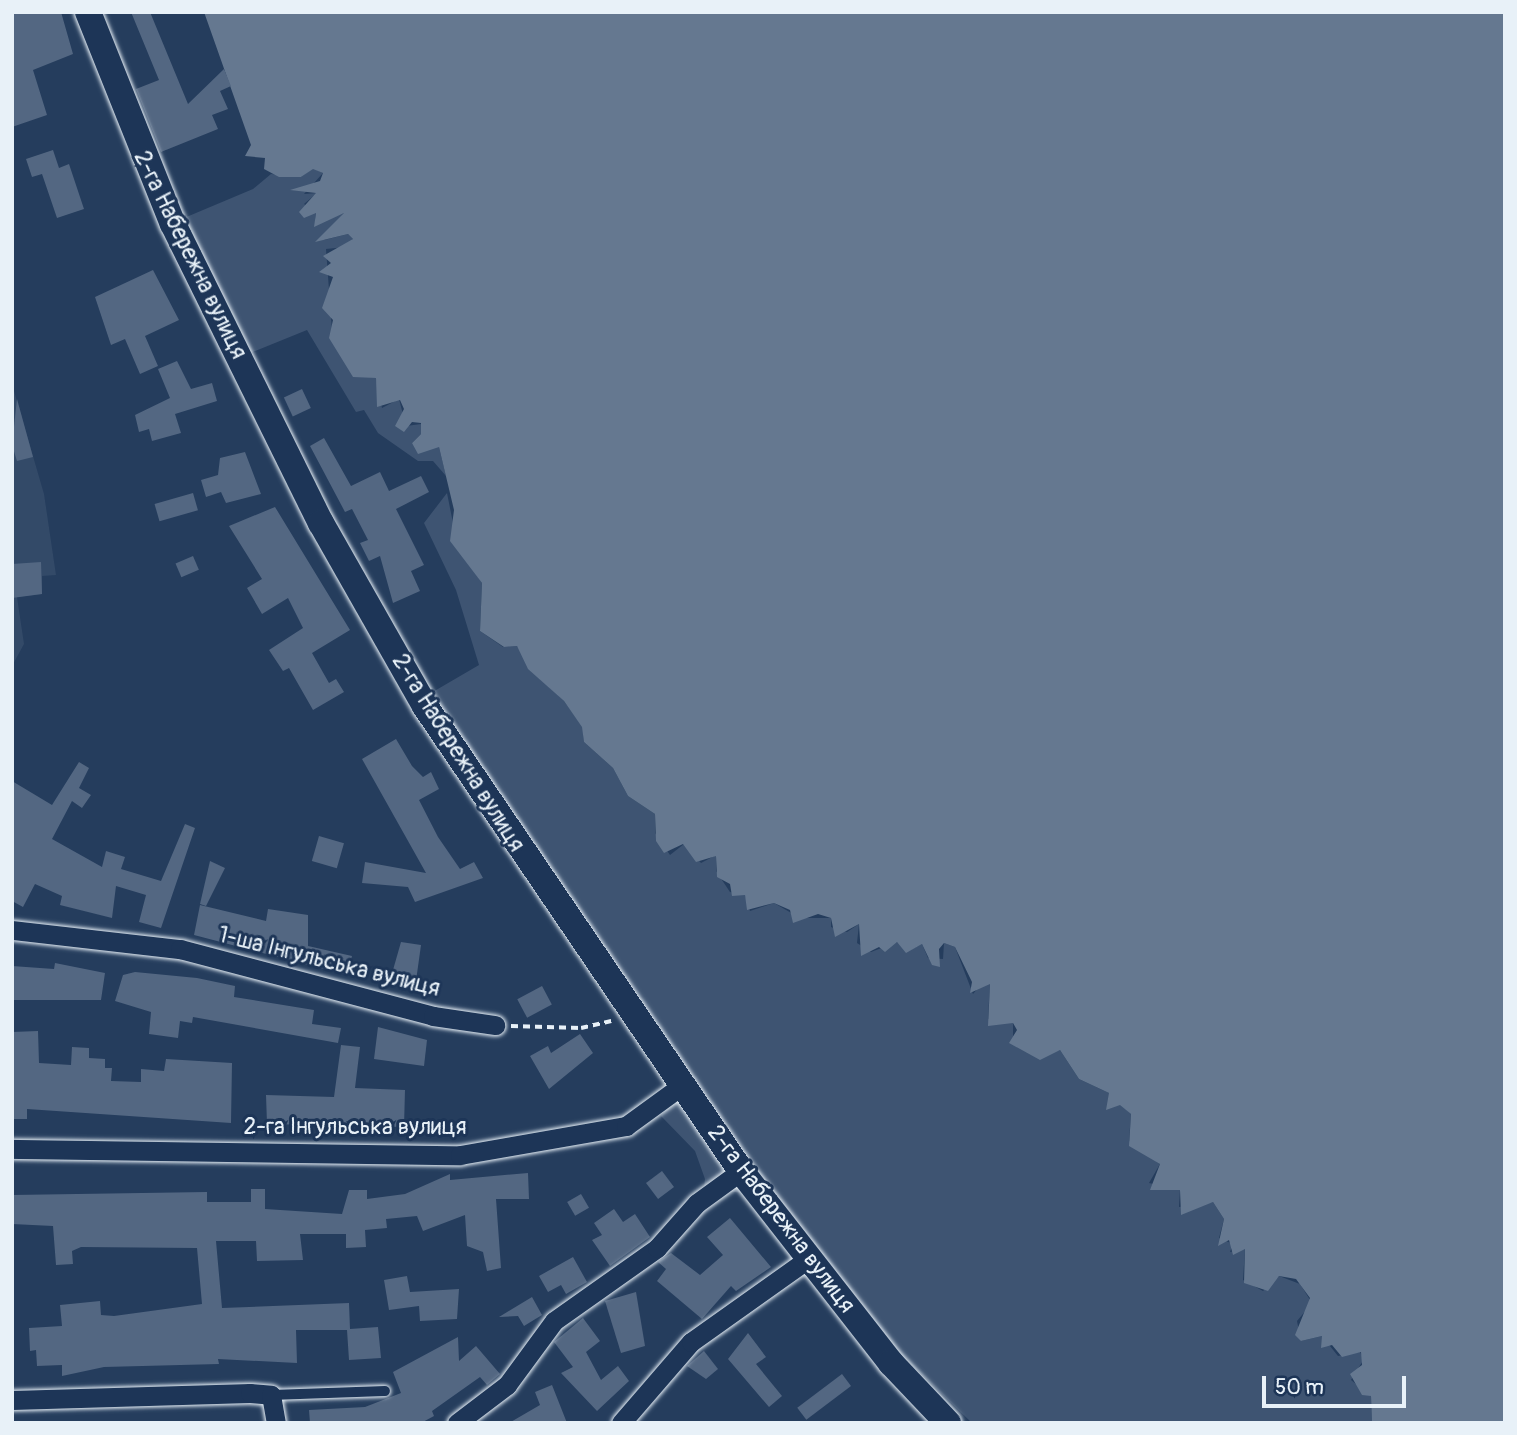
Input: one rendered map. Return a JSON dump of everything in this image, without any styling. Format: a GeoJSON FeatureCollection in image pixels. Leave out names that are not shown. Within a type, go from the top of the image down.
{"type":"FeatureCollection","features":[{"type":"Feature","properties":{"kind":"main road","name":"2-га Набережна вулиця"},"geometry":{"type":"LineString","coordinates":[[88,12],[173,225],[320,523],[425,706],[741,1171],[809,1258],[947,1423]]}},
{"type":"Feature","properties":{"kind":"street","name":"1-ша Інгульська вулиця"},"geometry":{"type":"LineString","coordinates":[[12,930],[180,949],[433,1016],[495,1025]]}},
{"type":"Feature","properties":{"kind":"street","name":"2-га Інгульська вулиця"},"geometry":{"type":"LineString","coordinates":[[12,1149],[460,1154],[626,1126],[681,1086]]}},
{"type":"Feature","properties":{"kind":"street"},"geometry":{"type":"LineString","coordinates":[[457,1423],[507,1385],[554,1321],[657,1248],[697,1203],[741,1171]]}},
{"type":"Feature","properties":{"kind":"street"},"geometry":{"type":"LineString","coordinates":[[621,1423],[691,1342],[809,1258]]}},
{"type":"Feature","properties":{"kind":"street"},"geometry":{"type":"LineString","coordinates":[[12,1400],[271,1395],[276,1423]]}},
{"type":"Feature","properties":{"kind":"lane"},"geometry":{"type":"LineString","coordinates":[[271,1395],[386,1391]]}},
{"type":"Feature","properties":{"kind":"path"},"geometry":{"type":"LineString","coordinates":[[495,1025],[581,1028],[634,1016]]}},
{"type":"Feature","properties":{"kind":"shaded area"},"geometry":{"type":"Polygon","coordinates":[[[204,12],[1505,12],[1505,1423],[1372,1423],[1371,1396],[1362,1395],[1350,1374],[1362,1365],[1361,1352],[1342,1357],[1332,1345],[1321,1348],[1322,1336],[1301,1341],[1295,1335],[1310,1298],[1296,1279],[1279,1276],[1268,1291],[1244,1283],[1245,1249],[1233,1255],[1229,1240],[1218,1246],[1224,1219],[1213,1202],[1181,1215],[1180,1190],[1150,1190],[1160,1164],[1129,1146],[1131,1114],[1120,1105],[1106,1110],[1109,1093],[1079,1079],[1060,1050],[1040,1060],[1009,1043],[1017,1030],[1013,1023],[988,1026],[990,984],[970,993],[972,982],[955,947],[944,943],[939,949],[940,967],[932,965],[922,944],[906,953],[897,942],[885,952],[879,947],[861,956],[859,924],[835,937],[831,918],[818,914],[793,923],[790,910],[774,903],[747,910],[745,895],[732,896],[730,884],[717,877],[716,856],[696,862],[683,844],[664,853],[656,841],[655,814],[628,796],[613,768],[584,742],[582,727],[564,701],[528,669],[517,646],[504,647],[480,631],[482,583],[450,541],[454,510],[439,447],[418,454],[412,443],[421,434],[421,423],[412,422],[404,432],[395,426],[404,409],[400,400],[377,407],[376,378],[353,377],[329,338],[333,320],[322,308],[333,277],[319,272],[331,263],[323,256],[353,239],[348,234],[315,242],[344,213],[314,227],[316,213],[304,218],[299,212],[316,193],[290,190],[320,181],[323,173],[313,169],[301,177],[279,177],[264,169],[265,158],[245,156],[251,145],[204,12]]]}},
{"type":"Feature","properties":{"kind":"shaded area"},"geometry":{"type":"Polygon","coordinates":[[[313,168],[323,173],[304,194],[317,193],[304,204],[316,212],[315,220],[344,213],[324,240],[348,234],[353,239],[345,247],[326,249],[332,330],[358,375],[376,378],[382,408],[399,399],[406,426],[421,424],[421,434],[412,443],[439,447],[446,476],[433,461],[418,461],[378,433],[364,410],[356,412],[307,330],[250,353],[184,218],[253,189],[271,174],[301,177],[313,168]]]}},
{"type":"Feature","properties":{"kind":"shaded area"},"geometry":{"type":"Polygon","coordinates":[[[12,384],[44,494],[56,575],[42,576],[42,594],[17,597],[24,644],[12,666],[12,384]]]}},
{"type":"Feature","properties":{"kind":"shaded area"},"geometry":{"type":"Polygon","coordinates":[[[447,493],[458,548],[482,583],[480,631],[503,647],[517,646],[534,673],[564,701],[583,727],[584,742],[613,768],[628,796],[655,814],[655,833],[670,855],[684,844],[701,863],[716,855],[716,871],[730,892],[745,895],[750,911],[774,903],[800,918],[831,918],[831,927],[847,932],[859,924],[857,943],[871,952],[897,942],[910,950],[922,944],[928,958],[943,959],[944,943],[955,947],[973,994],[984,981],[990,984],[988,1019],[1013,1023],[1013,1036],[1036,1055],[1060,1050],[1079,1079],[1109,1093],[1131,1114],[1129,1141],[1160,1164],[1149,1183],[1180,1190],[1179,1207],[1213,1202],[1224,1219],[1219,1238],[1233,1244],[1230,1252],[1245,1249],[1243,1280],[1263,1291],[1279,1276],[1300,1284],[1312,1303],[1297,1321],[1301,1341],[1322,1336],[1338,1356],[1360,1352],[1364,1359],[1351,1380],[1371,1396],[1372,1423],[972,1423],[897,1350],[751,1165],[431,693],[479,665],[456,590],[424,523],[447,493]]]}},
{"type":"Feature","properties":{"kind":"shaded area"},"geometry":{"type":"Polygon","coordinates":[[[675,1100],[746,1193],[723,1191],[702,1207],[705,1179],[695,1151],[661,1116],[675,1100]]]}},
{"type":"Feature","properties":{"kind":"building"},"geometry":{"type":"Polygon","coordinates":[[[12,12],[61,12],[73,54],[33,70],[47,115],[12,127],[12,12]]]}},
{"type":"Feature","properties":{"kind":"building"},"geometry":{"type":"Polygon","coordinates":[[[131,12],[150,12],[188,104],[224,69],[231,86],[220,91],[228,109],[212,115],[218,129],[161,152],[136,89],[159,80],[131,12]]]}},
{"type":"Feature","properties":{"kind":"building"},"geometry":{"type":"Polygon","coordinates":[[[53,150],[59,168],[69,164],[84,209],[57,218],[42,174],[32,177],[26,159],[53,150]]]}},
{"type":"Feature","properties":{"kind":"building"},"geometry":{"type":"Polygon","coordinates":[[[153,270],[179,320],[145,336],[158,366],[140,374],[125,339],[111,345],[95,297],[153,270]]]}},
{"type":"Feature","properties":{"kind":"building"},"geometry":{"type":"Polygon","coordinates":[[[177,361],[191,389],[212,383],[217,401],[175,414],[181,433],[152,441],[149,429],[139,432],[135,415],[170,398],[158,369],[177,361]]]}},
{"type":"Feature","properties":{"kind":"building"},"geometry":{"type":"Polygon","coordinates":[[[302,389],[311,408],[293,416],[284,397],[302,389]]]}},
{"type":"Feature","properties":{"kind":"building"},"geometry":{"type":"Polygon","coordinates":[[[17,399],[33,457],[17,461],[12,445],[17,399]]]}},
{"type":"Feature","properties":{"kind":"building"},"geometry":{"type":"Polygon","coordinates":[[[324,438],[351,486],[380,472],[389,491],[421,476],[429,492],[396,509],[424,565],[411,571],[420,591],[393,603],[380,556],[369,561],[360,543],[368,540],[352,509],[345,512],[310,446],[324,438]]]}},
{"type":"Feature","properties":{"kind":"building"},"geometry":{"type":"Polygon","coordinates":[[[245,452],[261,494],[226,503],[221,492],[206,497],[201,480],[218,475],[220,458],[245,452]]]}},
{"type":"Feature","properties":{"kind":"building"},"geometry":{"type":"Polygon","coordinates":[[[193,493],[198,510],[160,521],[155,504],[193,493]]]}},
{"type":"Feature","properties":{"kind":"building"},"geometry":{"type":"Polygon","coordinates":[[[275,507],[350,630],[312,653],[329,683],[336,679],[344,692],[313,710],[289,668],[283,671],[269,650],[303,628],[288,598],[262,614],[247,588],[262,579],[229,526],[275,507]]]}},
{"type":"Feature","properties":{"kind":"building"},"geometry":{"type":"Polygon","coordinates":[[[193,556],[199,570],[181,577],[176,563],[193,556]]]}},
{"type":"Feature","properties":{"kind":"building"},"geometry":{"type":"Polygon","coordinates":[[[41,562],[42,594],[12,598],[12,564],[41,562]]]}},
{"type":"Feature","properties":{"kind":"building"},"geometry":{"type":"Polygon","coordinates":[[[396,739],[412,766],[423,777],[431,772],[439,789],[419,800],[438,837],[460,869],[474,862],[483,878],[415,902],[408,887],[362,883],[365,862],[426,873],[362,759],[396,739]]]}},
{"type":"Feature","properties":{"kind":"building"},"geometry":{"type":"Polygon","coordinates":[[[79,762],[89,768],[79,788],[91,795],[82,808],[72,801],[52,839],[102,867],[106,851],[125,857],[121,869],[161,881],[185,824],[195,828],[161,928],[139,922],[146,895],[116,886],[112,918],[60,905],[62,896],[35,884],[23,907],[12,901],[12,781],[52,805],[79,762]]]}},
{"type":"Feature","properties":{"kind":"building"},"geometry":{"type":"Polygon","coordinates":[[[319,836],[344,843],[337,868],[312,861],[319,836]]]}},
{"type":"Feature","properties":{"kind":"building"},"geometry":{"type":"Polygon","coordinates":[[[210,861],[225,868],[206,906],[200,904],[210,861]]]}},
{"type":"Feature","properties":{"kind":"building"},"geometry":{"type":"Polygon","coordinates":[[[200,905],[266,921],[268,909],[308,915],[308,946],[352,956],[347,975],[194,935],[200,905]]]}},
{"type":"Feature","properties":{"kind":"building"},"geometry":{"type":"Polygon","coordinates":[[[401,942],[421,945],[415,988],[389,984],[401,942]]]}},
{"type":"Feature","properties":{"kind":"building"},"geometry":{"type":"Polygon","coordinates":[[[55,963],[105,973],[101,1000],[12,1000],[12,966],[54,969],[55,963]]]}},
{"type":"Feature","properties":{"kind":"building"},"geometry":{"type":"Polygon","coordinates":[[[135,972],[197,978],[235,986],[234,997],[314,1010],[312,1024],[341,1028],[338,1043],[193,1017],[192,1023],[180,1021],[178,1038],[149,1034],[151,1012],[115,1001],[123,975],[135,972]]]}},
{"type":"Feature","properties":{"kind":"building"},"geometry":{"type":"Polygon","coordinates":[[[542,986],[552,1005],[527,1018],[517,999],[542,986]]]}},
{"type":"Feature","properties":{"kind":"building"},"geometry":{"type":"Polygon","coordinates":[[[378,1027],[427,1040],[424,1066],[374,1059],[378,1027]]]}},
{"type":"Feature","properties":{"kind":"building"},"geometry":{"type":"Polygon","coordinates":[[[38,1031],[39,1063],[71,1065],[72,1047],[89,1048],[89,1058],[105,1059],[105,1068],[112,1068],[111,1081],[141,1082],[141,1069],[164,1071],[166,1059],[232,1063],[231,1123],[27,1109],[27,1119],[12,1119],[12,1032],[38,1031]]]}},
{"type":"Feature","properties":{"kind":"building"},"geometry":{"type":"Polygon","coordinates":[[[580,1034],[593,1053],[549,1089],[530,1056],[548,1046],[551,1053],[580,1034]]]}},
{"type":"Feature","properties":{"kind":"building"},"geometry":{"type":"Polygon","coordinates":[[[341,1045],[360,1047],[355,1088],[405,1090],[404,1127],[267,1124],[266,1095],[334,1097],[341,1045]]]}},
{"type":"Feature","properties":{"kind":"building"},"geometry":{"type":"Polygon","coordinates":[[[662,1171],[674,1187],[658,1199],[646,1183],[662,1171]]]}},
{"type":"Feature","properties":{"kind":"building"},"geometry":{"type":"Polygon","coordinates":[[[528,1173],[529,1199],[496,1199],[501,1268],[487,1271],[483,1252],[467,1246],[465,1215],[423,1231],[417,1216],[386,1219],[387,1228],[365,1230],[366,1247],[346,1248],[346,1234],[300,1234],[303,1260],[257,1261],[256,1241],[216,1241],[222,1308],[349,1303],[350,1329],[378,1327],[381,1358],[349,1360],[347,1330],[296,1330],[297,1363],[218,1359],[219,1364],[104,1367],[62,1376],[62,1365],[37,1366],[36,1350],[30,1351],[29,1328],[62,1326],[60,1305],[100,1301],[101,1315],[114,1316],[202,1304],[197,1248],[81,1247],[72,1251],[73,1264],[56,1265],[53,1226],[12,1224],[12,1195],[207,1192],[207,1202],[251,1202],[251,1189],[265,1189],[265,1209],[342,1214],[349,1190],[367,1190],[367,1199],[405,1194],[450,1174],[450,1180],[528,1173]]]}},
{"type":"Feature","properties":{"kind":"building"},"geometry":{"type":"Polygon","coordinates":[[[581,1194],[589,1208],[575,1216],[567,1202],[581,1194]]]}},
{"type":"Feature","properties":{"kind":"building"},"geometry":{"type":"Polygon","coordinates":[[[614,1209],[623,1222],[635,1214],[650,1237],[610,1266],[592,1240],[602,1235],[594,1223],[614,1209]]]}},
{"type":"Feature","properties":{"kind":"building"},"geometry":{"type":"Polygon","coordinates":[[[730,1218],[771,1267],[736,1291],[731,1286],[702,1319],[657,1281],[666,1269],[658,1262],[671,1253],[700,1275],[723,1255],[707,1237],[730,1218]]]}},
{"type":"Feature","properties":{"kind":"building"},"geometry":{"type":"Polygon","coordinates":[[[573,1257],[587,1282],[566,1294],[561,1285],[548,1292],[539,1276],[573,1257]]]}},
{"type":"Feature","properties":{"kind":"building"},"geometry":{"type":"Polygon","coordinates":[[[407,1276],[410,1292],[459,1289],[457,1319],[420,1321],[419,1306],[389,1310],[384,1280],[407,1276]]]}},
{"type":"Feature","properties":{"kind":"building"},"geometry":{"type":"Polygon","coordinates":[[[636,1292],[645,1346],[621,1353],[605,1301],[636,1292]]]}},
{"type":"Feature","properties":{"kind":"building"},"geometry":{"type":"Polygon","coordinates":[[[532,1297],[542,1315],[524,1326],[518,1316],[499,1317],[532,1297]]]}},
{"type":"Feature","properties":{"kind":"building"},"geometry":{"type":"Polygon","coordinates":[[[583,1318],[600,1341],[586,1352],[601,1380],[618,1366],[629,1381],[597,1411],[561,1373],[573,1367],[554,1342],[583,1318]]]}},
{"type":"Feature","properties":{"kind":"building"},"geometry":{"type":"Polygon","coordinates":[[[748,1333],[766,1357],[756,1364],[782,1396],[769,1407],[728,1359],[748,1333]]]}},
{"type":"Feature","properties":{"kind":"building"},"geometry":{"type":"Polygon","coordinates":[[[458,1337],[459,1361],[476,1346],[500,1374],[487,1385],[480,1377],[432,1411],[434,1416],[421,1423],[310,1423],[309,1410],[365,1407],[401,1393],[393,1372],[458,1337]]]}},
{"type":"Feature","properties":{"kind":"building"},"geometry":{"type":"Polygon","coordinates":[[[704,1351],[718,1369],[706,1379],[687,1366],[704,1351]]]}},
{"type":"Feature","properties":{"kind":"building"},"geometry":{"type":"Polygon","coordinates":[[[842,1374],[851,1386],[806,1420],[797,1408],[842,1374]]]}},
{"type":"Feature","properties":{"kind":"building"},"geometry":{"type":"Polygon","coordinates":[[[552,1385],[567,1423],[509,1423],[540,1405],[535,1392],[552,1385]]]}}]}
